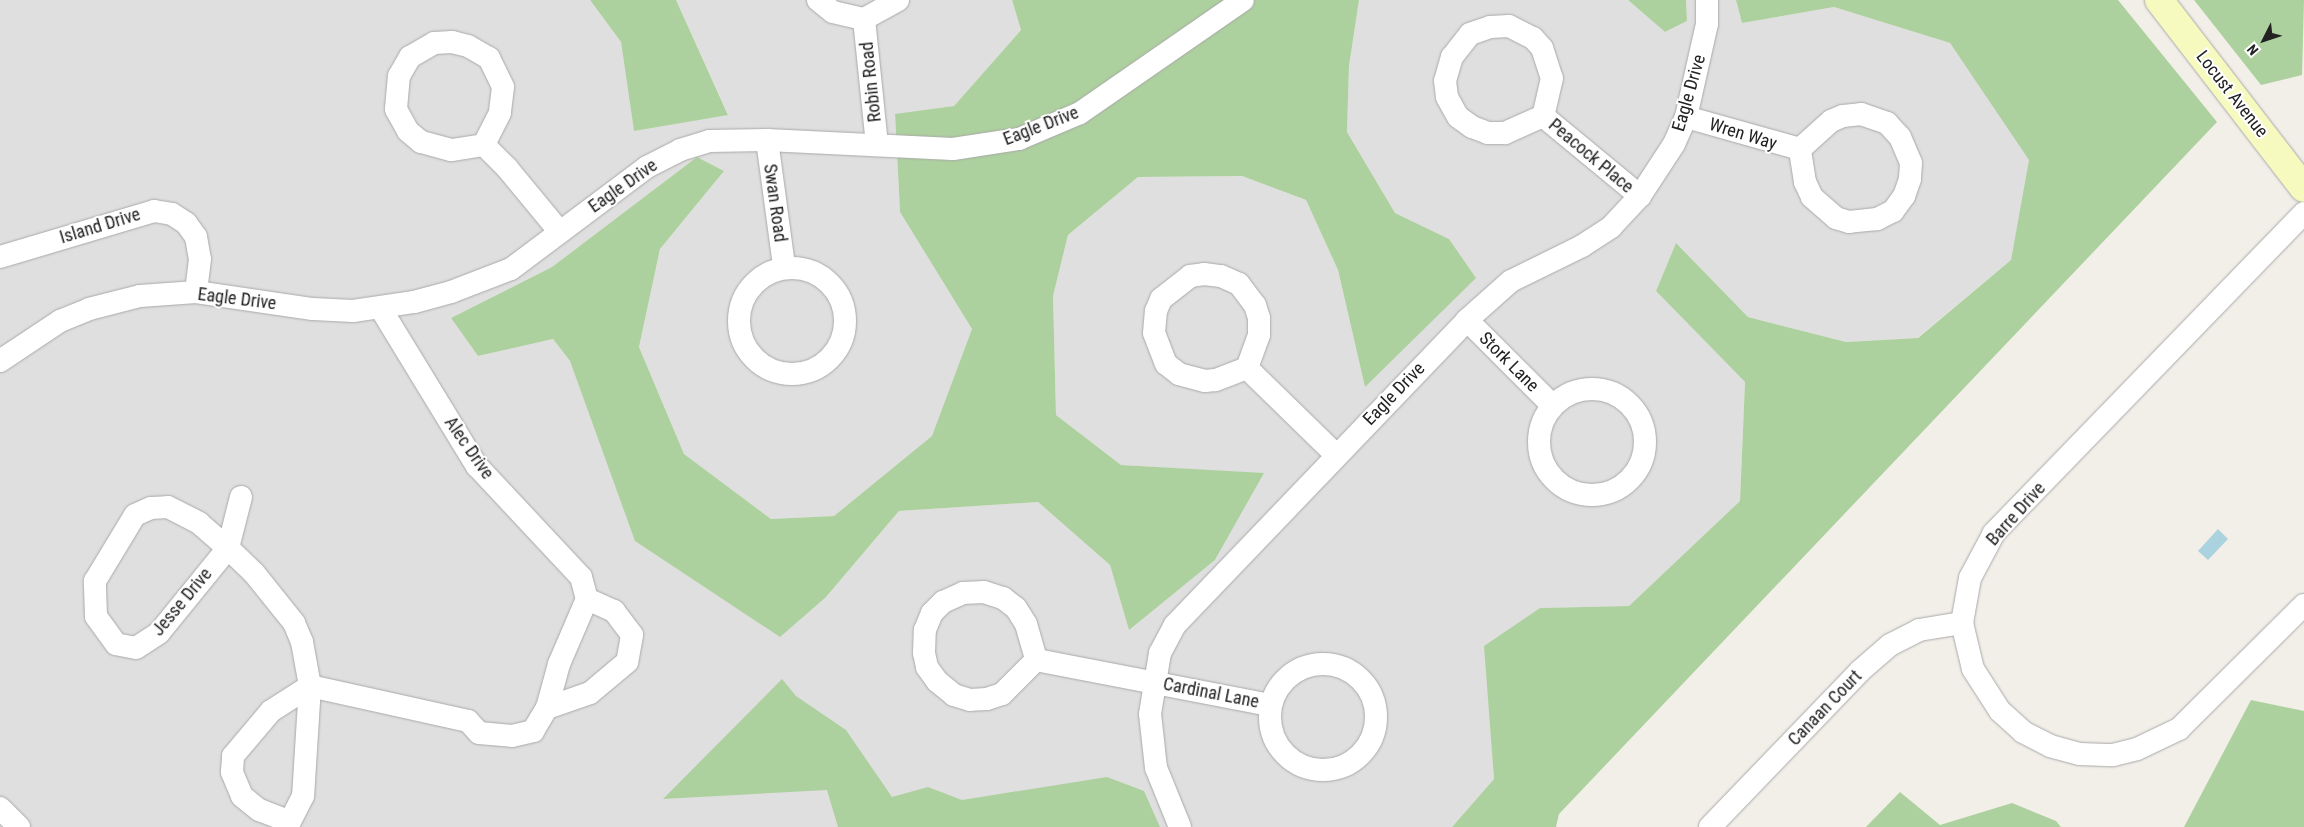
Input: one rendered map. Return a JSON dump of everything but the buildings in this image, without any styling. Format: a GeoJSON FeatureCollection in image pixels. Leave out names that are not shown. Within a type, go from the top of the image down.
{"type":"FeatureCollection","features":[{"type":"Feature","properties":{"kind":"street","name":"Robin Road"},"geometry":{"type":"LineString","coordinates":[[818,0],[833,12],[864,18],[898,0]]}},
{"type":"Feature","properties":{"kind":"street","name":"Eagle Drive"},"geometry":{"type":"LineString","coordinates":[[0,361],[33,336],[89,309],[140,296],[196,292],[313,309],[381,309],[451,292],[511,269],[647,167],[680,150],[721,139],[977,147],[1019,139],[1058,124],[1098,101],[1243,0]]}},
{"type":"Feature","properties":{"kind":"street","name":"Eagle Drive"},"geometry":{"type":"LineString","coordinates":[[1180,827],[1166,797],[1152,751],[1150,714],[1153,682],[1160,653],[1175,625],[1335,454],[1467,320],[1511,281],[1582,246],[1611,227],[1640,196],[1674,144],[1686,116],[1707,24],[1707,0]]}},
{"type":"Feature","properties":{"kind":"street","name":"Locust Avenue"},"geometry":{"type":"LineString","coordinates":[[2159,0],[2304,188]]}},
{"type":"Feature","properties":{"kind":"street","name":"Robin Road"},"geometry":{"type":"LineString","coordinates":[[864,18],[877,145]]}},
{"type":"Feature","properties":{"kind":"street","name":"Peacock Place"},"geometry":{"type":"LineString","coordinates":[[1509,26],[1534,38],[1549,61],[1552,78],[1543,116],[1505,133],[1488,133],[1472,127],[1458,117],[1447,97],[1445,81],[1449,62],[1460,44],[1470,34],[1490,27],[1509,26]]}},
{"type":"Feature","properties":{"kind":"street"},"geometry":{"type":"LineString","coordinates":[[452,42],[468,46],[489,58],[496,69],[503,100],[484,145],[438,149],[421,142],[399,119],[396,90],[399,76],[410,57],[420,48],[452,42]]}},
{"type":"Feature","properties":{"kind":"street","name":"Peacock Place"},"geometry":{"type":"LineString","coordinates":[[1543,116],[1640,196]]}},
{"type":"Feature","properties":{"kind":"street","name":"Wren Way"},"geometry":{"type":"LineString","coordinates":[[1686,116],[1800,149]]}},
{"type":"Feature","properties":{"kind":"street","name":"Wren Way"},"geometry":{"type":"LineString","coordinates":[[1843,116],[1874,117],[1887,123],[1900,137],[1911,163],[1910,179],[1904,196],[1893,211],[1877,219],[1849,222],[1836,218],[1812,197],[1805,182],[1800,149],[1830,121],[1843,116]]}},
{"type":"Feature","properties":{"kind":"street","name":"Swan Road"},"geometry":{"type":"LineString","coordinates":[[767,140],[784,266]]}},
{"type":"Feature","properties":{"kind":"street"},"geometry":{"type":"LineString","coordinates":[[484,145],[560,232]]}},
{"type":"Feature","properties":{"kind":"street","name":"Island Drive"},"geometry":{"type":"LineString","coordinates":[[0,257],[139,213],[154,211],[172,214],[186,223],[196,237],[200,259],[196,292]]}},
{"type":"Feature","properties":{"kind":"street","name":"Barre Drive"},"geometry":{"type":"LineString","coordinates":[[2304,213],[1994,534],[1970,578],[1962,623],[1973,669],[2000,712],[2023,732],[2050,746],[2080,754],[2113,755],[2137,749],[2179,729],[2304,605]]}},
{"type":"Feature","properties":{"kind":"street","name":"Swan Road"},"geometry":{"type":"LineString","coordinates":[[784,266],[817,274],[831,284],[841,297],[847,313],[847,323],[836,351],[814,370],[798,374],[780,372],[763,365],[751,356],[739,333],[740,306],[750,288],[766,273],[784,266]]}},
{"type":"Feature","properties":{"kind":"street"},"geometry":{"type":"LineString","coordinates":[[1204,274],[1221,276],[1239,284],[1248,293],[1259,318],[1259,335],[1247,368],[1215,380],[1204,381],[1179,374],[1166,364],[1154,333],[1156,311],[1169,290],[1190,276],[1204,274]]}},
{"type":"Feature","properties":{"kind":"street","name":"Alec Drive"},"geometry":{"type":"LineString","coordinates":[[381,309],[477,466],[581,577],[587,599]]}},
{"type":"Feature","properties":{"kind":"street","name":"Stork Lane"},"geometry":{"type":"LineString","coordinates":[[1467,320],[1552,405]]}},
{"type":"Feature","properties":{"kind":"street"},"geometry":{"type":"LineString","coordinates":[[1247,368],[1335,454]]}},
{"type":"Feature","properties":{"kind":"street","name":"Stork Lane"},"geometry":{"type":"LineString","coordinates":[[1583,390],[1604,390],[1618,396],[1631,405],[1645,433],[1642,456],[1635,473],[1621,486],[1604,494],[1568,492],[1556,483],[1541,460],[1538,446],[1538,436],[1552,405],[1583,390]]}},
{"type":"Feature","properties":{"kind":"street"},"geometry":{"type":"LineString","coordinates":[[228,548],[241,497]]}},
{"type":"Feature","properties":{"kind":"street","name":"Jesse Drive"},"geometry":{"type":"LineString","coordinates":[[228,548],[159,633],[144,645],[136,648],[116,644],[96,616],[95,581],[135,515],[151,508],[168,507],[199,523],[228,548],[254,573],[294,623],[302,642],[310,686],[303,796],[287,824]]}},
{"type":"Feature","properties":{"kind":"street"},"geometry":{"type":"LineString","coordinates":[[984,592],[1003,598],[1016,608],[1026,624],[1036,660],[1002,694],[987,699],[970,700],[954,695],[927,667],[924,653],[925,630],[932,613],[943,602],[963,593],[984,592]]}},
{"type":"Feature","properties":{"kind":"street"},"geometry":{"type":"LineString","coordinates":[[287,824],[259,810],[237,789],[232,772],[233,756],[271,710],[310,686],[468,722],[479,732],[498,736],[532,731],[547,708],[558,664],[587,599],[614,611],[632,635],[627,662],[590,693],[547,708]]}},
{"type":"Feature","properties":{"kind":"street","name":"Canaan Court"},"geometry":{"type":"LineString","coordinates":[[1710,827],[1860,671],[1890,645],[1919,630],[1962,623]]}},
{"type":"Feature","properties":{"kind":"street","name":"Cardinal Lane"},"geometry":{"type":"LineString","coordinates":[[1036,660],[1269,704]]}},
{"type":"Feature","properties":{"kind":"street","name":"Cardinal Lane"},"geometry":{"type":"LineString","coordinates":[[1329,663],[1352,671],[1366,687],[1375,704],[1377,718],[1371,736],[1359,755],[1335,771],[1316,772],[1302,767],[1280,748],[1273,734],[1269,704],[1289,677],[1300,669],[1329,663]]}},
{"type":"Feature","properties":{"kind":"street"},"geometry":{"type":"LineString","coordinates":[[0,808],[19,827]]}},
{"type":"Feature","properties":{"kind":"shaded area"},"geometry":{"type":"Polygon","coordinates":[[[0,0],[590,0],[621,42],[634,131],[728,114],[676,0],[1012,0],[1021,30],[954,106],[895,115],[900,212],[972,329],[933,436],[834,516],[771,519],[684,454],[639,347],[660,249],[724,171],[697,157],[552,267],[451,318],[478,356],[553,339],[570,361],[826,597],[899,511],[1038,502],[1110,565],[1129,629],[1215,560],[1263,474],[1121,465],[1056,415],[1053,296],[1068,235],[1138,177],[1242,176],[1306,200],[1338,270],[1365,387],[1449,239],[1395,213],[1347,132],[1349,66],[1359,0],[1628,0],[1665,32],[1687,21],[1686,0],[1736,0],[1742,23],[1834,7],[1950,43],[2030,160],[2011,260],[1917,338],[1846,342],[1748,317],[1676,243],[1656,291],[1745,382],[1740,501],[1629,606],[1540,608],[1485,646],[1494,779],[1452,827],[0,827],[0,0]]]}},
{"type":"Feature","properties":{"kind":"green space"},"geometry":{"type":"Polygon","coordinates":[[[590,0],[676,0],[728,115],[634,131],[621,42],[590,0]]]}},
{"type":"Feature","properties":{"kind":"green space"},"geometry":{"type":"Polygon","coordinates":[[[1012,0],[1359,0],[1349,66],[1347,132],[1395,213],[1449,239],[1476,278],[1365,387],[1338,270],[1306,200],[1242,176],[1138,177],[1068,235],[1053,296],[1056,415],[1121,465],[1264,473],[1215,560],[1129,630],[1110,565],[1038,502],[899,511],[826,597],[780,637],[635,541],[570,361],[553,339],[478,356],[451,318],[552,267],[697,157],[724,171],[660,249],[639,347],[684,454],[771,519],[834,516],[932,436],[972,329],[900,212],[895,114],[954,106],[1021,30],[1012,0]]]}},
{"type":"Feature","properties":{"kind":"green space"},"geometry":{"type":"Polygon","coordinates":[[[1628,0],[1686,0],[1687,21],[1665,32],[1628,0]]]}},
{"type":"Feature","properties":{"kind":"green space"},"geometry":{"type":"Polygon","coordinates":[[[1736,0],[2118,0],[2217,122],[1559,814],[1556,827],[1452,827],[1494,779],[1484,646],[1540,608],[1629,606],[1740,501],[1745,382],[1656,291],[1676,243],[1748,317],[1846,342],[1918,338],[2011,260],[2029,160],[1950,43],[1834,7],[1742,23],[1736,0]]]}},
{"type":"Feature","properties":{"kind":"green space"},"geometry":{"type":"Polygon","coordinates":[[[2194,0],[2304,0],[2302,75],[2261,85],[2194,0]]]}},
{"type":"Feature","properties":{"kind":"green space"},"geometry":{"type":"Polygon","coordinates":[[[782,679],[796,696],[846,730],[892,797],[928,787],[962,800],[1107,777],[1144,791],[1160,827],[838,827],[827,790],[663,799],[782,679]]]}},
{"type":"Feature","properties":{"kind":"green space"},"geometry":{"type":"Polygon","coordinates":[[[2251,700],[2304,711],[2304,827],[2184,827],[2251,700]]]}},
{"type":"Feature","properties":{"kind":"green space"},"geometry":{"type":"Polygon","coordinates":[[[1900,792],[1940,825],[2012,803],[2056,821],[2061,827],[1866,827],[1900,792]]]}},
{"type":"Feature","properties":{"kind":"water"},"geometry":{"type":"Polygon","coordinates":[[[2218,529],[2228,539],[2208,560],[2198,551],[2218,529]]]}}]}
